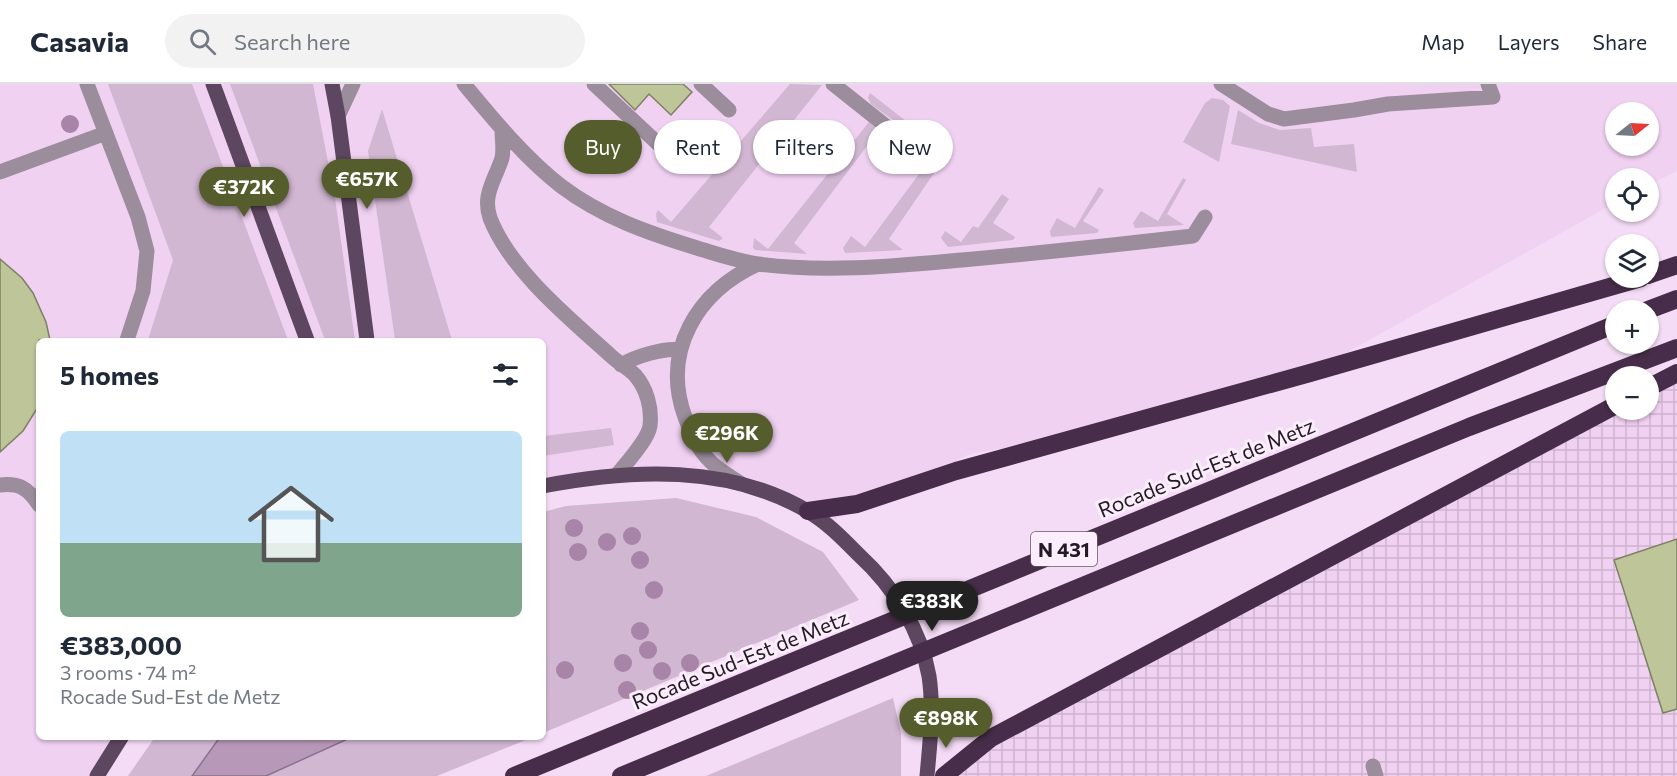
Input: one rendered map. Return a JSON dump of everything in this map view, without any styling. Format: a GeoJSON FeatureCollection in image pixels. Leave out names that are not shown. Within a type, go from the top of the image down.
{"type":"FeatureCollection","features":[{"type":"Feature","properties":{"kind":"highway"},"geometry":{"type":"LineString","coordinates":[[1659,271],[1677,265]]}},
{"type":"Feature","properties":{"kind":"highway"},"geometry":{"type":"LineString","coordinates":[[808,511],[857,504],[956,471],[1606,288]]}},
{"type":"Feature","properties":{"kind":"highway"},"geometry":{"type":"LineString","coordinates":[[1659,306],[1677,299]]}},
{"type":"Feature","properties":{"kind":"highway","name":"Rocade Sud-Est de Metz"},"geometry":{"type":"LineString","coordinates":[[514,776],[1605,329]]}},
{"type":"Feature","properties":{"kind":"highway","name":"N 431"},"geometry":{"type":"LineString","coordinates":[[621,776],[1469,427],[1677,348]]}},
{"type":"Feature","properties":{"kind":"highway"},"geometry":{"type":"LineString","coordinates":[[1659,382],[1677,373]]}},
{"type":"Feature","properties":{"kind":"highway"},"geometry":{"type":"LineString","coordinates":[[944,776],[991,738],[1605,411]]}},
{"type":"Feature","properties":{"kind":"main road"},"geometry":{"type":"LineString","coordinates":[[213,84],[306,338]]}},
{"type":"Feature","properties":{"kind":"main road"},"geometry":{"type":"LineString","coordinates":[[332,84],[367,338]]}},
{"type":"Feature","properties":{"kind":"main road"},"geometry":{"type":"LineString","coordinates":[[546,485],[584,478],[617,475],[699,475],[740,483],[782,498],[808,511],[826,524],[875,570],[898,598],[915,633],[928,675],[933,716],[927,776]]}},
{"type":"Feature","properties":{"kind":"main road"},"geometry":{"type":"LineString","coordinates":[[97,776],[120,740]]}},
{"type":"Feature","properties":{"kind":"lane"},"geometry":{"type":"LineString","coordinates":[[87,84],[138,217],[147,251],[143,291],[128,338]]}},
{"type":"Feature","properties":{"kind":"lane"},"geometry":{"type":"LineString","coordinates":[[338,116],[353,84]]}},
{"type":"Feature","properties":{"kind":"lane"},"geometry":{"type":"LineString","coordinates":[[464,84],[502,130],[561,185],[599,211],[640,230],[730,258],[758,264],[819,268],[914,264],[1109,246],[1193,236],[1205,218]]}},
{"type":"Feature","properties":{"kind":"lane"},"geometry":{"type":"LineString","coordinates":[[594,84],[654,140]]}},
{"type":"Feature","properties":{"kind":"lane"},"geometry":{"type":"LineString","coordinates":[[701,84],[729,110]]}},
{"type":"Feature","properties":{"kind":"lane"},"geometry":{"type":"LineString","coordinates":[[832,84],[878,120]]}},
{"type":"Feature","properties":{"kind":"lane"},"geometry":{"type":"LineString","coordinates":[[1221,84],[1268,114],[1284,119],[1388,104],[1493,98],[1488,84]]}},
{"type":"Feature","properties":{"kind":"lane"},"geometry":{"type":"LineString","coordinates":[[502,130],[502,156],[488,190],[487,203],[490,217],[500,239],[529,279],[634,375],[651,406],[650,429],[617,475]]}},
{"type":"Feature","properties":{"kind":"lane"},"geometry":{"type":"LineString","coordinates":[[0,172],[106,133]]}},
{"type":"Feature","properties":{"kind":"lane"},"geometry":{"type":"LineString","coordinates":[[740,483],[709,461],[694,441],[679,401],[676,368],[685,334],[700,309],[712,295],[742,272],[758,264]]}},
{"type":"Feature","properties":{"kind":"lane"},"geometry":{"type":"LineString","coordinates":[[621,365],[628,360],[672,348],[680,350]]}},
{"type":"Feature","properties":{"kind":"lane"},"geometry":{"type":"LineString","coordinates":[[0,485],[15,484],[29,491],[36,500]]}},
{"type":"Feature","properties":{"kind":"shaded area"},"geometry":{"type":"Polygon","coordinates":[[[0,84],[1677,84],[1677,171],[1659,180],[1659,168],[1605,168],[1605,209],[1310,373],[1095,432],[970,454],[826,524],[808,511],[699,475],[546,486],[546,338],[36,338],[36,740],[120,740],[97,776],[0,776],[0,84]]]}},
{"type":"Feature","properties":{"kind":"shaded area"},"geometry":{"type":"Polygon","coordinates":[[[108,84],[192,84],[287,338],[149,338],[173,260],[108,84]]]}},
{"type":"Feature","properties":{"kind":"shaded area"},"geometry":{"type":"Polygon","coordinates":[[[230,84],[313,84],[335,198],[355,338],[324,338],[230,84]]]}},
{"type":"Feature","properties":{"kind":"shaded area"},"geometry":{"type":"Polygon","coordinates":[[[790,84],[822,85],[794,120],[759,120],[790,84]]]}},
{"type":"Feature","properties":{"kind":"shaded area"},"geometry":{"type":"Polygon","coordinates":[[[870,93],[905,120],[893,120],[871,104],[868,98],[870,93]]]}},
{"type":"Feature","properties":{"kind":"shaded area"},"geometry":{"type":"Polygon","coordinates":[[[1212,98],[1223,100],[1230,106],[1219,162],[1183,142],[1205,103],[1212,98]]]}},
{"type":"Feature","properties":{"kind":"shaded area"},"geometry":{"type":"Polygon","coordinates":[[[382,109],[451,338],[395,338],[368,151],[382,109]]]}},
{"type":"Feature","properties":{"kind":"shaded area"},"geometry":{"type":"Polygon","coordinates":[[[1238,110],[1259,123],[1280,130],[1311,128],[1314,147],[1354,144],[1357,172],[1231,144],[1238,110]]]}},
{"type":"Feature","properties":{"kind":"shaded area"},"geometry":{"type":"Polygon","coordinates":[[[867,125],[867,146],[855,162],[855,140],[867,125]]]}},
{"type":"Feature","properties":{"kind":"shaded area"},"geometry":{"type":"Polygon","coordinates":[[[753,127],[753,172],[709,227],[723,238],[719,241],[657,222],[658,210],[671,222],[712,174],[741,174],[741,141],[753,127]]]}},
{"type":"Feature","properties":{"kind":"shaded area"},"geometry":{"type":"Polygon","coordinates":[[[828,174],[846,174],[794,243],[807,254],[755,250],[753,248],[754,238],[768,249],[828,174]]]}},
{"type":"Feature","properties":{"kind":"shaded area"},"geometry":{"type":"Polygon","coordinates":[[[919,174],[933,174],[889,239],[903,250],[845,253],[843,248],[851,236],[865,247],[919,174]]]}},
{"type":"Feature","properties":{"kind":"shaded area"},"geometry":{"type":"Polygon","coordinates":[[[1183,178],[1186,180],[1167,214],[1184,225],[1135,228],[1133,223],[1141,211],[1158,221],[1183,178]]]}},
{"type":"Feature","properties":{"kind":"shaded area"},"geometry":{"type":"Polygon","coordinates":[[[1099,187],[1104,190],[1083,221],[1099,230],[1097,233],[1051,237],[1050,231],[1057,218],[1075,228],[1099,187]]]}},
{"type":"Feature","properties":{"kind":"shaded area"},"geometry":{"type":"Polygon","coordinates":[[[1002,194],[1009,199],[993,223],[1015,237],[1013,240],[948,247],[941,238],[945,231],[961,242],[973,226],[978,228],[1002,194]]]}},
{"type":"Feature","properties":{"kind":"shaded area"},"geometry":{"type":"Polygon","coordinates":[[[1677,373],[1677,776],[944,776],[947,772],[1605,416],[1605,420],[1659,420],[1659,383],[1677,373]]]}},
{"type":"Feature","properties":{"kind":"shaded area"},"geometry":{"type":"Polygon","coordinates":[[[611,428],[614,445],[546,456],[546,436],[611,428]]]}},
{"type":"Feature","properties":{"kind":"shaded area"},"geometry":{"type":"Polygon","coordinates":[[[676,498],[756,517],[823,552],[859,600],[546,732],[546,511],[566,506],[676,498]]]}},
{"type":"Feature","properties":{"kind":"shaded area"},"geometry":{"type":"Polygon","coordinates":[[[893,698],[901,733],[901,776],[706,776],[893,698]]]}},
{"type":"Feature","properties":{"kind":"shaded area"},"geometry":{"type":"Polygon","coordinates":[[[153,740],[526,740],[437,776],[128,776],[153,740]]]}},
{"type":"Feature","properties":{"kind":"shaded area"},"geometry":{"type":"Polygon","coordinates":[[[218,740],[345,740],[266,776],[192,776],[218,740]]]}},
{"type":"Feature","properties":{"kind":"building"},"geometry":{"type":"Polygon","coordinates":[[[609,84],[683,84],[692,92],[671,115],[649,94],[635,110],[609,84]]]}},
{"type":"Feature","properties":{"kind":"building"},"geometry":{"type":"Polygon","coordinates":[[[0,259],[22,278],[33,293],[46,322],[50,338],[36,338],[36,410],[23,431],[0,452],[0,259]]]}},
{"type":"Feature","properties":{"kind":"building"},"geometry":{"type":"Polygon","coordinates":[[[1677,539],[1677,709],[1663,713],[1614,560],[1677,539]]]}}]}
